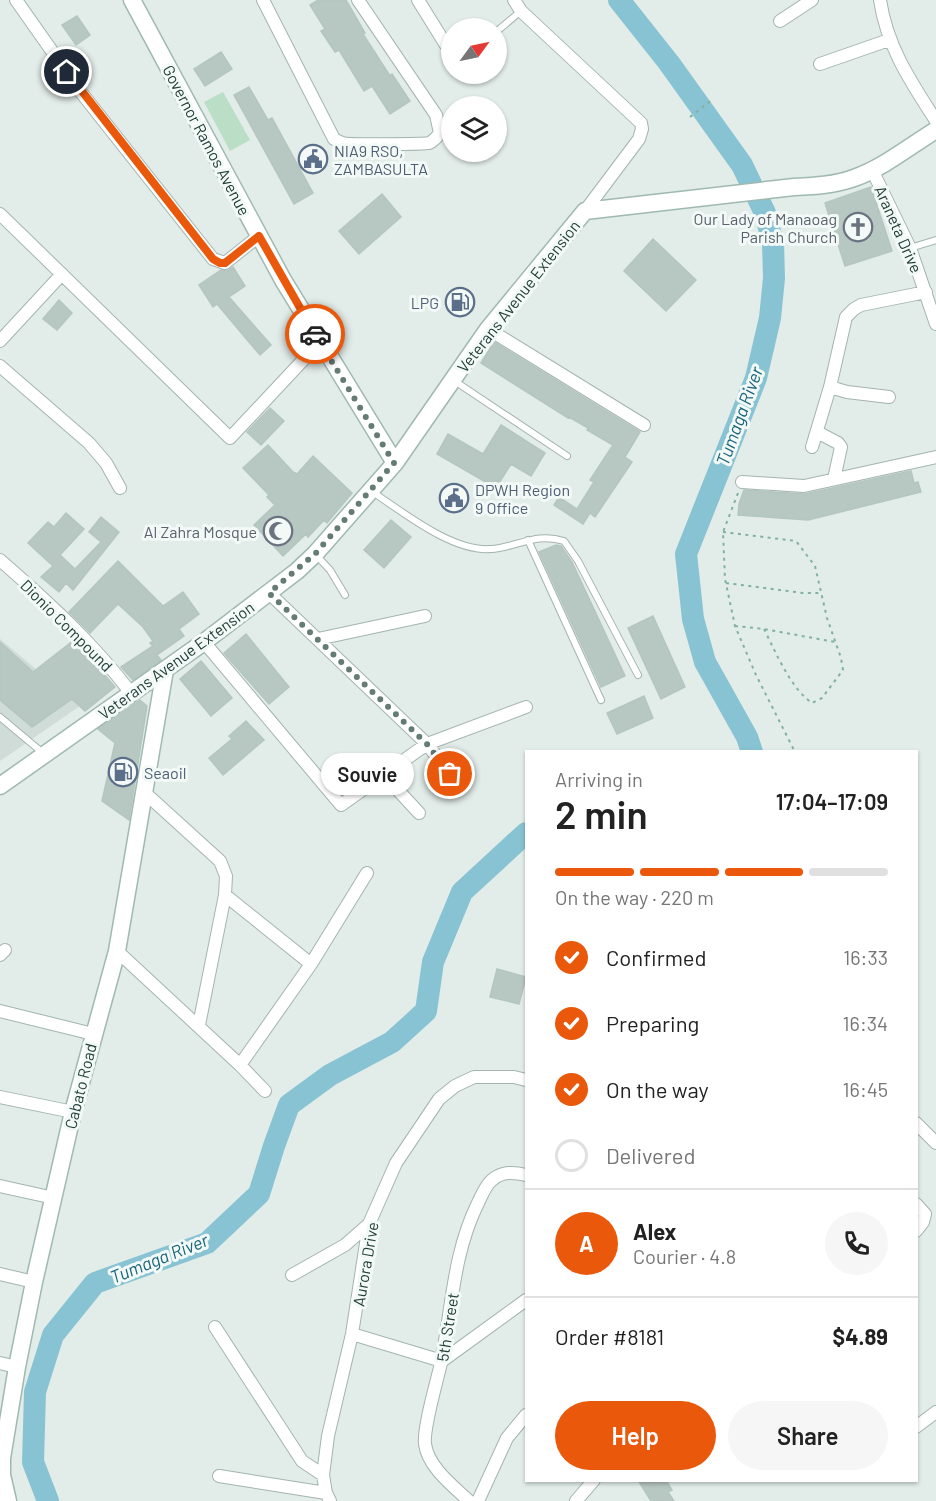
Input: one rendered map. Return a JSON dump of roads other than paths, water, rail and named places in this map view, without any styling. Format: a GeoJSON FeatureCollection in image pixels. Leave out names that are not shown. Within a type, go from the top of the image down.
{"type":"FeatureCollection","features":[{"type":"Feature","properties":{"kind":"main road","name":"Governor Ramos Avenue"},"geometry":{"type":"LineString","coordinates":[[132,0],[259,236],[394,463]]}},
{"type":"Feature","properties":{"kind":"main road"},"geometry":{"type":"LineString","coordinates":[[585,211],[826,185],[854,178],[872,170],[936,130]]}},
{"type":"Feature","properties":{"kind":"main road","name":"Veterans Avenue Extension"},"geometry":{"type":"LineString","coordinates":[[0,786],[204,642],[269,593],[315,554],[394,463],[488,329],[585,211]]}},
{"type":"Feature","properties":{"kind":"main road","name":"Cabato Road"},"geometry":{"type":"LineString","coordinates":[[8,1501],[1,1475],[2,1458],[17,1367],[73,1112],[117,951],[165,670]]}},
{"type":"Feature","properties":{"kind":"street"},"geometry":{"type":"LineString","coordinates":[[16,0],[80,91],[213,259],[225,263],[259,236]]}},
{"type":"Feature","properties":{"kind":"street"},"geometry":{"type":"LineString","coordinates":[[263,0],[334,139],[348,144],[430,142],[440,133],[436,115],[358,0]]}},
{"type":"Feature","properties":{"kind":"street"},"geometry":{"type":"LineString","coordinates":[[418,0],[441,37]]}},
{"type":"Feature","properties":{"kind":"street"},"geometry":{"type":"LineString","coordinates":[[514,0],[521,11],[641,123],[639,140],[585,211]]}},
{"type":"Feature","properties":{"kind":"street"},"geometry":{"type":"LineString","coordinates":[[780,21],[812,0]]}},
{"type":"Feature","properties":{"kind":"street"},"geometry":{"type":"LineString","coordinates":[[880,0],[889,40],[906,74],[936,121]]}},
{"type":"Feature","properties":{"kind":"street"},"geometry":{"type":"LineString","coordinates":[[820,64],[889,40]]}},
{"type":"Feature","properties":{"kind":"street","name":"Araneta Drive"},"geometry":{"type":"LineString","coordinates":[[872,170],[910,248],[936,324]]}},
{"type":"Feature","properties":{"kind":"street"},"geometry":{"type":"LineString","coordinates":[[0,214],[230,438],[320,342]]}},
{"type":"Feature","properties":{"kind":"street"},"geometry":{"type":"LineString","coordinates":[[0,341],[62,274]]}},
{"type":"Feature","properties":{"kind":"street"},"geometry":{"type":"LineString","coordinates":[[812,447],[830,387],[846,317],[861,305],[926,292]]}},
{"type":"Feature","properties":{"kind":"street"},"geometry":{"type":"LineString","coordinates":[[488,329],[644,426]]}},
{"type":"Feature","properties":{"kind":"street"},"geometry":{"type":"LineString","coordinates":[[0,366],[89,443],[105,462],[120,488]]}},
{"type":"Feature","properties":{"kind":"street"},"geometry":{"type":"LineString","coordinates":[[830,387],[847,392],[889,397]]}},
{"type":"Feature","properties":{"kind":"street"},"geometry":{"type":"LineString","coordinates":[[818,432],[841,447],[834,479]]}},
{"type":"Feature","properties":{"kind":"street"},"geometry":{"type":"LineString","coordinates":[[742,482],[804,486],[936,457]]}},
{"type":"Feature","properties":{"kind":"street","name":"Dionio Compound"},"geometry":{"type":"LineString","coordinates":[[0,560],[92,646],[131,693]]}},
{"type":"Feature","properties":{"kind":"street"},"geometry":{"type":"LineString","coordinates":[[269,593],[427,744],[450,774]]}},
{"type":"Feature","properties":{"kind":"street"},"geometry":{"type":"LineString","coordinates":[[318,639],[425,616]]}},
{"type":"Feature","properties":{"kind":"street"},"geometry":{"type":"LineString","coordinates":[[204,642],[341,805],[427,744],[526,707]]}},
{"type":"Feature","properties":{"kind":"street"},"geometry":{"type":"LineString","coordinates":[[384,775],[419,813]]}},
{"type":"Feature","properties":{"kind":"street"},"geometry":{"type":"LineString","coordinates":[[144,792],[220,861],[225,869],[225,895],[199,1025]]}},
{"type":"Feature","properties":{"kind":"street"},"geometry":{"type":"LineString","coordinates":[[240,1065],[311,964],[367,873]]}},
{"type":"Feature","properties":{"kind":"street"},"geometry":{"type":"LineString","coordinates":[[225,895],[311,964]]}},
{"type":"Feature","properties":{"kind":"street"},"geometry":{"type":"LineString","coordinates":[[117,951],[199,1025],[265,1091]]}},
{"type":"Feature","properties":{"kind":"street"},"geometry":{"type":"LineString","coordinates":[[0,1011],[93,1034]]}},
{"type":"Feature","properties":{"kind":"street","name":"Aurora Drive"},"geometry":{"type":"LineString","coordinates":[[328,1497],[323,1475],[328,1436],[352,1334],[369,1224],[396,1163],[439,1099],[454,1086],[474,1077],[514,1077],[525,1080]]}},
{"type":"Feature","properties":{"kind":"street"},"geometry":{"type":"LineString","coordinates":[[0,1097],[73,1112]]}},
{"type":"Feature","properties":{"kind":"street"},"geometry":{"type":"LineString","coordinates":[[918,1125],[936,1143]]}},
{"type":"Feature","properties":{"kind":"street","name":"5th Street"},"geometry":{"type":"LineString","coordinates":[[469,1501],[441,1474],[425,1443],[464,1234],[485,1187],[493,1179],[503,1173],[525,1174]]}},
{"type":"Feature","properties":{"kind":"street"},"geometry":{"type":"LineString","coordinates":[[0,1186],[54,1198]]}},
{"type":"Feature","properties":{"kind":"street"},"geometry":{"type":"LineString","coordinates":[[918,1206],[924,1214],[920,1227]]}},
{"type":"Feature","properties":{"kind":"street"},"geometry":{"type":"LineString","coordinates":[[292,1275],[345,1245],[369,1224]]}},
{"type":"Feature","properties":{"kind":"street"},"geometry":{"type":"LineString","coordinates":[[0,1274],[34,1282]]}},
{"type":"Feature","properties":{"kind":"street"},"geometry":{"type":"LineString","coordinates":[[352,1334],[442,1360],[525,1301]]}},
{"type":"Feature","properties":{"kind":"street"},"geometry":{"type":"LineString","coordinates":[[215,1327],[302,1461],[323,1475]]}},
{"type":"Feature","properties":{"kind":"street"},"geometry":{"type":"LineString","coordinates":[[0,1363],[17,1367]]}},
{"type":"Feature","properties":{"kind":"street"},"geometry":{"type":"LineString","coordinates":[[918,1426],[936,1412]]}},
{"type":"Feature","properties":{"kind":"street"},"geometry":{"type":"LineString","coordinates":[[478,1501],[507,1438],[525,1416]]}},
{"type":"Feature","properties":{"kind":"street"},"geometry":{"type":"LineString","coordinates":[[219,1476],[328,1497]]}},
{"type":"Feature","properties":{"kind":"street"},"geometry":{"type":"LineString","coordinates":[[576,1501],[592,1482]]}},
{"type":"Feature","properties":{"kind":"lane"},"geometry":{"type":"LineString","coordinates":[[507,23],[521,11]]}},
{"type":"Feature","properties":{"kind":"lane"},"geometry":{"type":"LineString","coordinates":[[910,248],[936,240]]}},
{"type":"Feature","properties":{"kind":"lane"},"geometry":{"type":"LineString","coordinates":[[453,380],[567,456]]}},
{"type":"Feature","properties":{"kind":"lane"},"geometry":{"type":"LineString","coordinates":[[371,490],[437,533],[478,550],[495,549],[528,540],[550,538],[564,541],[568,544],[638,675]]}},
{"type":"Feature","properties":{"kind":"lane"},"geometry":{"type":"LineString","coordinates":[[528,540],[602,700]]}},
{"type":"Feature","properties":{"kind":"lane"},"geometry":{"type":"LineString","coordinates":[[315,554],[330,570],[345,595]]}},
{"type":"Feature","properties":{"kind":"lane"},"geometry":{"type":"LineString","coordinates":[[0,717],[45,755]]}},
{"type":"Feature","properties":{"kind":"waterway","name":"Tumaga River"},"geometry":{"type":"LineString","coordinates":[[619,0],[669,63],[742,165],[765,213],[773,243],[774,278],[770,318],[756,378],[686,554],[693,619],[705,662],[747,737],[751,750]]}},
{"type":"Feature","properties":{"kind":"waterway","name":"Tumaga River"},"geometry":{"type":"LineString","coordinates":[[48,1501],[33,1462],[35,1392],[53,1335],[95,1283],[207,1243],[259,1194],[289,1105],[330,1075],[392,1042],[426,1011],[433,962],[462,892],[525,834]]}},
{"type":"Feature","properties":{"kind":"place","name":"NIA9 RSO, ZAMBASULTA"},"geometry":{"type":"Point","coordinates":[313,159]}},
{"type":"Feature","properties":{"kind":"place","name":"Our Lady of Manaoag Parish Church"},"geometry":{"type":"Point","coordinates":[858,227]}},
{"type":"Feature","properties":{"kind":"place","name":"LPG"},"geometry":{"type":"Point","coordinates":[460,302]}},
{"type":"Feature","properties":{"kind":"place","name":"DPWH Region 9 Office"},"geometry":{"type":"Point","coordinates":[454,498]}},
{"type":"Feature","properties":{"kind":"place","name":"Al Zahra Mosque"},"geometry":{"type":"Point","coordinates":[278,531]}},
{"type":"Feature","properties":{"kind":"place","name":"Seaoil"},"geometry":{"type":"Point","coordinates":[123,772]}},
{"type":"Feature","properties":{"kind":"place","name":"Souvie"},"geometry":{"type":"Point","coordinates":[450,774]}}]}
